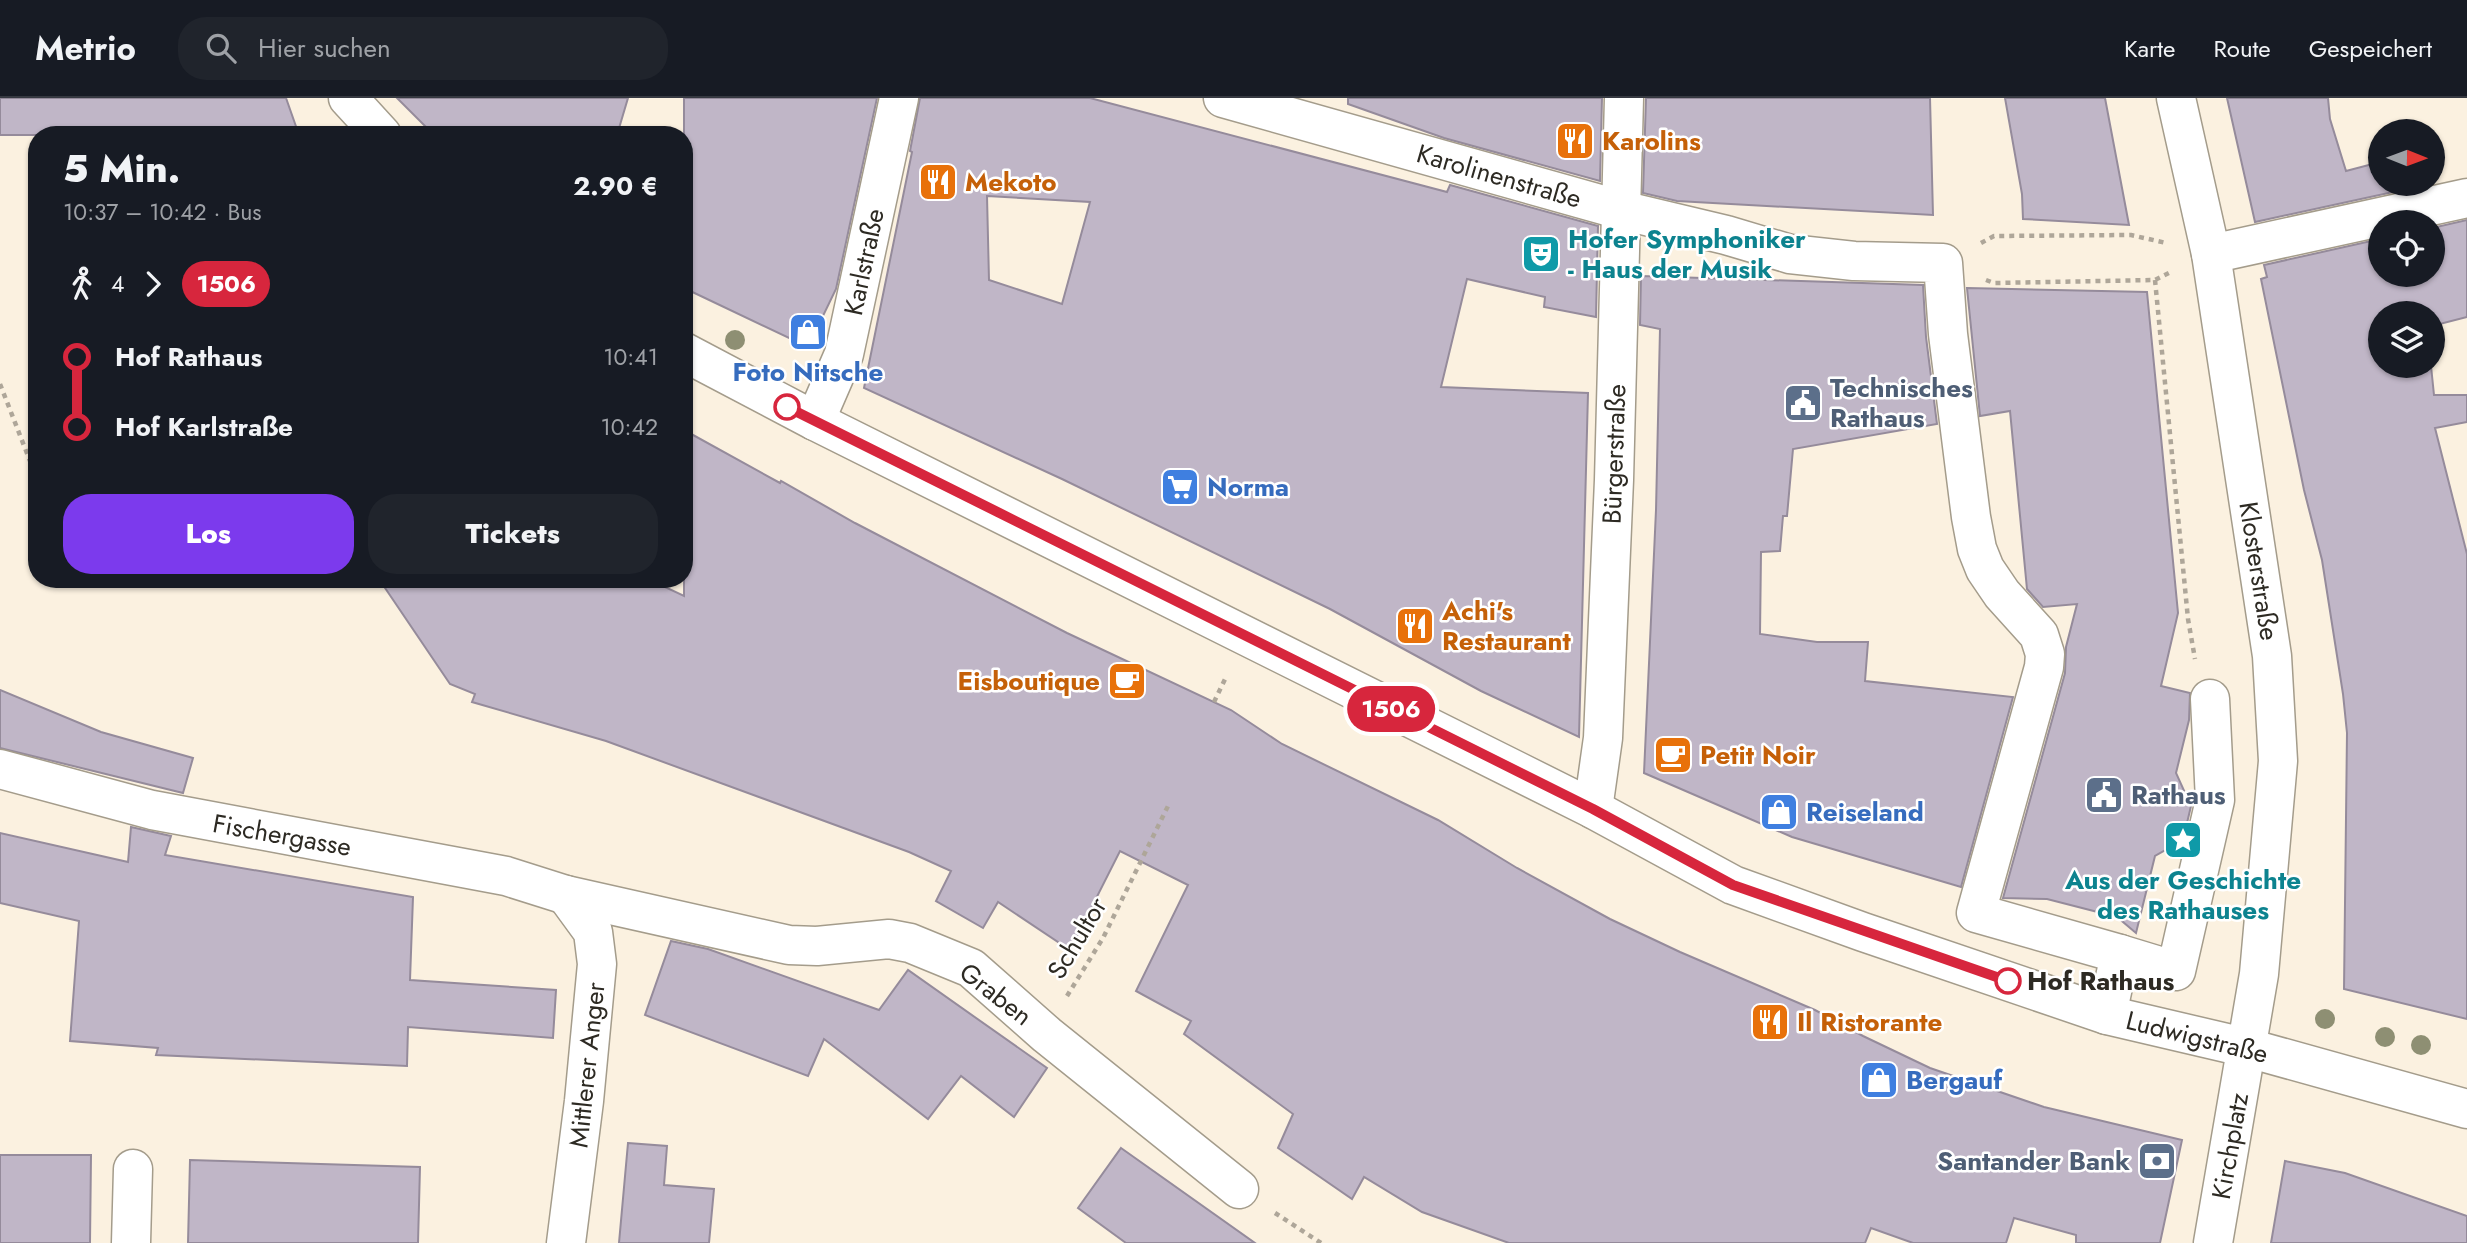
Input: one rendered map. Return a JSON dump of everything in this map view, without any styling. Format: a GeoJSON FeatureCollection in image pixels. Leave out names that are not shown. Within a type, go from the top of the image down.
{"type":"FeatureCollection","features":[{"type":"Feature","properties":{"kind":"street"},"geometry":{"type":"LineString","coordinates":[[348,98],[374,126]]}},
{"type":"Feature","properties":{"kind":"street","name":"Karlstraße"},"geometry":{"type":"LineString","coordinates":[[815,421],[844,354],[899,98]]}},
{"type":"Feature","properties":{"kind":"street","name":"Karolinenstraße"},"geometry":{"type":"LineString","coordinates":[[1223,98],[1621,210],[1726,235],[1790,254],[1854,261],[1943,263]]}},
{"type":"Feature","properties":{"kind":"street","name":"Bürgerstraße"},"geometry":{"type":"LineString","coordinates":[[1593,809],[1603,738],[1614,480],[1623,98]]}},
{"type":"Feature","properties":{"kind":"street","name":"Klosterstraße"},"geometry":{"type":"LineString","coordinates":[[2176,98],[2211,254],[2272,656],[2278,761],[2259,974],[2248,1048]]}},
{"type":"Feature","properties":{"kind":"street"},"geometry":{"type":"LineString","coordinates":[[2211,254],[2467,198]]}},
{"type":"Feature","properties":{"kind":"street"},"geometry":{"type":"LineString","coordinates":[[1943,263],[1948,334],[1977,548],[1985,569],[2002,594],[2039,635],[2045,654],[2044,667],[1976,914],[2176,971],[2215,800],[2210,699]]}},
{"type":"Feature","properties":{"kind":"street","name":"Ludwigstraße"},"geometry":{"type":"LineString","coordinates":[[693,357],[815,421],[1593,809],[1733,885],[2107,1015],[2248,1048],[2467,1110]]}},
{"type":"Feature","properties":{"kind":"street","name":"Fischergasse"},"geometry":{"type":"LineString","coordinates":[[0,769],[152,810],[506,876],[566,895]]}},
{"type":"Feature","properties":{"kind":"street","name":"Graben"},"geometry":{"type":"LineString","coordinates":[[566,895],[789,945],[817,946],[889,939],[910,943],[971,968],[1047,1035],[1239,1189]]}},
{"type":"Feature","properties":{"kind":"street","name":"Mittlerer Anger"},"geometry":{"type":"LineString","coordinates":[[566,895],[593,932],[597,964],[584,1101],[566,1243]]}},
{"type":"Feature","properties":{"kind":"street"},"geometry":{"type":"LineString","coordinates":[[2107,1015],[2120,954]]}},
{"type":"Feature","properties":{"kind":"street","name":"Kirchplatz"},"geometry":{"type":"LineString","coordinates":[[2213,1243],[2248,1048]]}},
{"type":"Feature","properties":{"kind":"street"},"geometry":{"type":"LineString","coordinates":[[131,1243],[133,1169]]}},
{"type":"Feature","properties":{"kind":"path"},"geometry":{"type":"LineString","coordinates":[[1943,263],[1994,236],[2131,234],[2211,254]]}},
{"type":"Feature","properties":{"kind":"path"},"geometry":{"type":"LineString","coordinates":[[1943,263],[1994,284],[2155,280],[2211,254]]}},
{"type":"Feature","properties":{"kind":"path"},"geometry":{"type":"LineString","coordinates":[[2155,280],[2188,620],[2195,662],[2210,699]]}},
{"type":"Feature","properties":{"kind":"path"},"geometry":{"type":"LineString","coordinates":[[0,384],[28,456]]}},
{"type":"Feature","properties":{"kind":"path","name":"Schultor"},"geometry":{"type":"LineString","coordinates":[[1056,990],[1066,997],[1103,938],[1170,802]]}},
{"type":"Feature","properties":{"kind":"path"},"geometry":{"type":"LineString","coordinates":[[1239,1189],[1321,1243]]}},
{"type":"Feature","properties":{"kind":"building"},"geometry":{"type":"Polygon","coordinates":[[[0,98],[286,98],[296,126],[28,126],[28,135],[0,135],[0,98]]]}},
{"type":"Feature","properties":{"kind":"building"},"geometry":{"type":"Polygon","coordinates":[[[397,98],[628,98],[620,126],[425,126],[397,98]]]}},
{"type":"Feature","properties":{"kind":"building"},"geometry":{"type":"Polygon","coordinates":[[[684,98],[877,98],[836,289],[808,347],[693,292],[693,126],[684,126],[684,98]]]}},
{"type":"Feature","properties":{"kind":"building"},"geometry":{"type":"Polygon","coordinates":[[[920,98],[1090,98],[1447,192],[1450,185],[1598,226],[1596,317],[1544,307],[1545,297],[1467,279],[1441,387],[1588,393],[1579,737],[1481,691],[1330,609],[1062,479],[864,388],[912,152],[910,151],[920,98]],[[987,196],[989,280],[1062,304],[1090,202],[987,196]]]}},
{"type":"Feature","properties":{"kind":"building"},"geometry":{"type":"Polygon","coordinates":[[[1348,98],[1602,98],[1600,181],[1444,138],[1348,104],[1348,98]]]}},
{"type":"Feature","properties":{"kind":"building"},"geometry":{"type":"Polygon","coordinates":[[[1646,98],[1930,98],[1933,215],[1677,201],[1643,193],[1646,98]]]}},
{"type":"Feature","properties":{"kind":"building"},"geometry":{"type":"Polygon","coordinates":[[[2005,98],[2105,98],[2129,225],[2023,219],[2022,194],[2005,98]]]}},
{"type":"Feature","properties":{"kind":"building"},"geometry":{"type":"Polygon","coordinates":[[[2227,98],[2328,98],[2330,119],[2346,171],[2368,165],[2368,196],[2375,196],[2255,222],[2227,98]]]}},
{"type":"Feature","properties":{"kind":"building"},"geometry":{"type":"Polygon","coordinates":[[[2467,220],[2467,317],[2445,323],[2445,301],[2368,301],[2368,378],[2432,378],[2434,395],[2467,395],[2467,422],[2435,428],[2467,554],[2467,1019],[2344,989],[2347,733],[2343,694],[2322,560],[2304,490],[2261,279],[2267,277],[2264,265],[2368,242],[2368,287],[2445,287],[2445,225],[2467,220]]]}},
{"type":"Feature","properties":{"kind":"building"},"geometry":{"type":"Polygon","coordinates":[[[1641,276],[1923,285],[1926,337],[1937,424],[1793,449],[1787,516],[1783,516],[1780,551],[1761,552],[1760,634],[1817,642],[1868,642],[1865,681],[2013,697],[1961,887],[1792,837],[1644,773],[1656,510],[1660,329],[1640,325],[1641,276]]]}},
{"type":"Feature","properties":{"kind":"building"},"geometry":{"type":"Polygon","coordinates":[[[1967,288],[2147,292],[2178,613],[2161,686],[2190,693],[2189,720],[2176,773],[2191,806],[2183,840],[2155,856],[2136,933],[2117,917],[2047,899],[2003,898],[2065,673],[2066,647],[2077,604],[2043,607],[2027,589],[2010,411],[1980,416],[1967,288]]]}},
{"type":"Feature","properties":{"kind":"building"},"geometry":{"type":"Polygon","coordinates":[[[693,435],[1067,633],[1231,710],[1282,744],[1438,820],[1517,868],[1610,919],[1815,1010],[1930,1068],[2044,1107],[2182,1140],[2160,1243],[2076,1243],[2076,1235],[2014,1218],[2006,1243],[1913,1243],[1871,1228],[1865,1243],[1509,1243],[1422,1212],[1364,1177],[1352,1199],[1278,1148],[1293,1114],[1184,1034],[1191,1021],[1136,991],[1188,885],[1120,851],[1070,950],[998,902],[983,928],[936,901],[951,871],[909,852],[606,741],[472,702],[475,694],[450,684],[385,588],[667,588],[684,596],[684,588],[693,588],[693,435]]]}},
{"type":"Feature","properties":{"kind":"building"},"geometry":{"type":"Polygon","coordinates":[[[0,690],[101,732],[193,758],[183,793],[0,748],[0,690]]]}},
{"type":"Feature","properties":{"kind":"building"},"geometry":{"type":"Polygon","coordinates":[[[131,827],[171,836],[165,855],[413,897],[410,980],[556,990],[553,1038],[408,1027],[407,1066],[156,1055],[158,1048],[70,1041],[79,921],[0,903],[0,833],[128,862],[131,827]]]}},
{"type":"Feature","properties":{"kind":"building"},"geometry":{"type":"Polygon","coordinates":[[[671,941],[708,949],[879,1010],[908,970],[1047,1068],[1014,1117],[961,1076],[928,1119],[824,1039],[808,1076],[645,1015],[671,941]]]}},
{"type":"Feature","properties":{"kind":"building"},"geometry":{"type":"Polygon","coordinates":[[[628,1143],[667,1146],[664,1185],[714,1189],[709,1243],[619,1243],[628,1143]]]}},
{"type":"Feature","properties":{"kind":"building"},"geometry":{"type":"Polygon","coordinates":[[[1121,1148],[1255,1243],[1126,1243],[1078,1208],[1121,1148]]]}},
{"type":"Feature","properties":{"kind":"building"},"geometry":{"type":"Polygon","coordinates":[[[0,1155],[91,1155],[90,1243],[0,1243],[0,1155]]]}},
{"type":"Feature","properties":{"kind":"building"},"geometry":{"type":"Polygon","coordinates":[[[190,1160],[420,1167],[418,1243],[188,1243],[190,1160]]]}},
{"type":"Feature","properties":{"kind":"building"},"geometry":{"type":"Polygon","coordinates":[[[2285,1161],[2345,1173],[2467,1216],[2467,1243],[2271,1243],[2285,1161]]]}},
{"type":"Feature","properties":{"kind":"bus line","name":"1506"},"geometry":{"type":"LineString","coordinates":[[787,407],[1593,809],[1733,885],[2008,981]]}},
{"type":"Feature","properties":{"kind":"place","name":"Karolins"},"geometry":{"type":"Point","coordinates":[1575,141]}},
{"type":"Feature","properties":{"kind":"place","name":"Mekoto"},"geometry":{"type":"Point","coordinates":[938,182]}},
{"type":"Feature","properties":{"kind":"place","name":"Hofer Symphoniker - Haus der Musik"},"geometry":{"type":"Point","coordinates":[1541,254]}},
{"type":"Feature","properties":{"kind":"place","name":"Foto Nitsche"},"geometry":{"type":"Point","coordinates":[808,332]}},
{"type":"Feature","properties":{"kind":"place","name":"Technisches Rathaus"},"geometry":{"type":"Point","coordinates":[1803,403]}},
{"type":"Feature","properties":{"kind":"place","name":"Norma"},"geometry":{"type":"Point","coordinates":[1180,487]}},
{"type":"Feature","properties":{"kind":"place","name":"Achi's Restaurant"},"geometry":{"type":"Point","coordinates":[1415,626]}},
{"type":"Feature","properties":{"kind":"place","name":"Eisboutique"},"geometry":{"type":"Point","coordinates":[1127,681]}},
{"type":"Feature","properties":{"kind":"place","name":"Petit Noir"},"geometry":{"type":"Point","coordinates":[1673,755]}},
{"type":"Feature","properties":{"kind":"place","name":"Rathaus"},"geometry":{"type":"Point","coordinates":[2104,795]}},
{"type":"Feature","properties":{"kind":"place","name":"Reiseland"},"geometry":{"type":"Point","coordinates":[1779,812]}},
{"type":"Feature","properties":{"kind":"place","name":"Aus der Geschichte des Rathauses"},"geometry":{"type":"Point","coordinates":[2183,840]}},
{"type":"Feature","properties":{"kind":"place","name":"Hof Rathaus"},"geometry":{"type":"Point","coordinates":[2008,981]}},
{"type":"Feature","properties":{"kind":"place","name":"Il Ristorante"},"geometry":{"type":"Point","coordinates":[1770,1022]}},
{"type":"Feature","properties":{"kind":"place","name":"Bergauf"},"geometry":{"type":"Point","coordinates":[1879,1080]}},
{"type":"Feature","properties":{"kind":"place","name":"Santander Bank"},"geometry":{"type":"Point","coordinates":[2157,1161]}}]}
